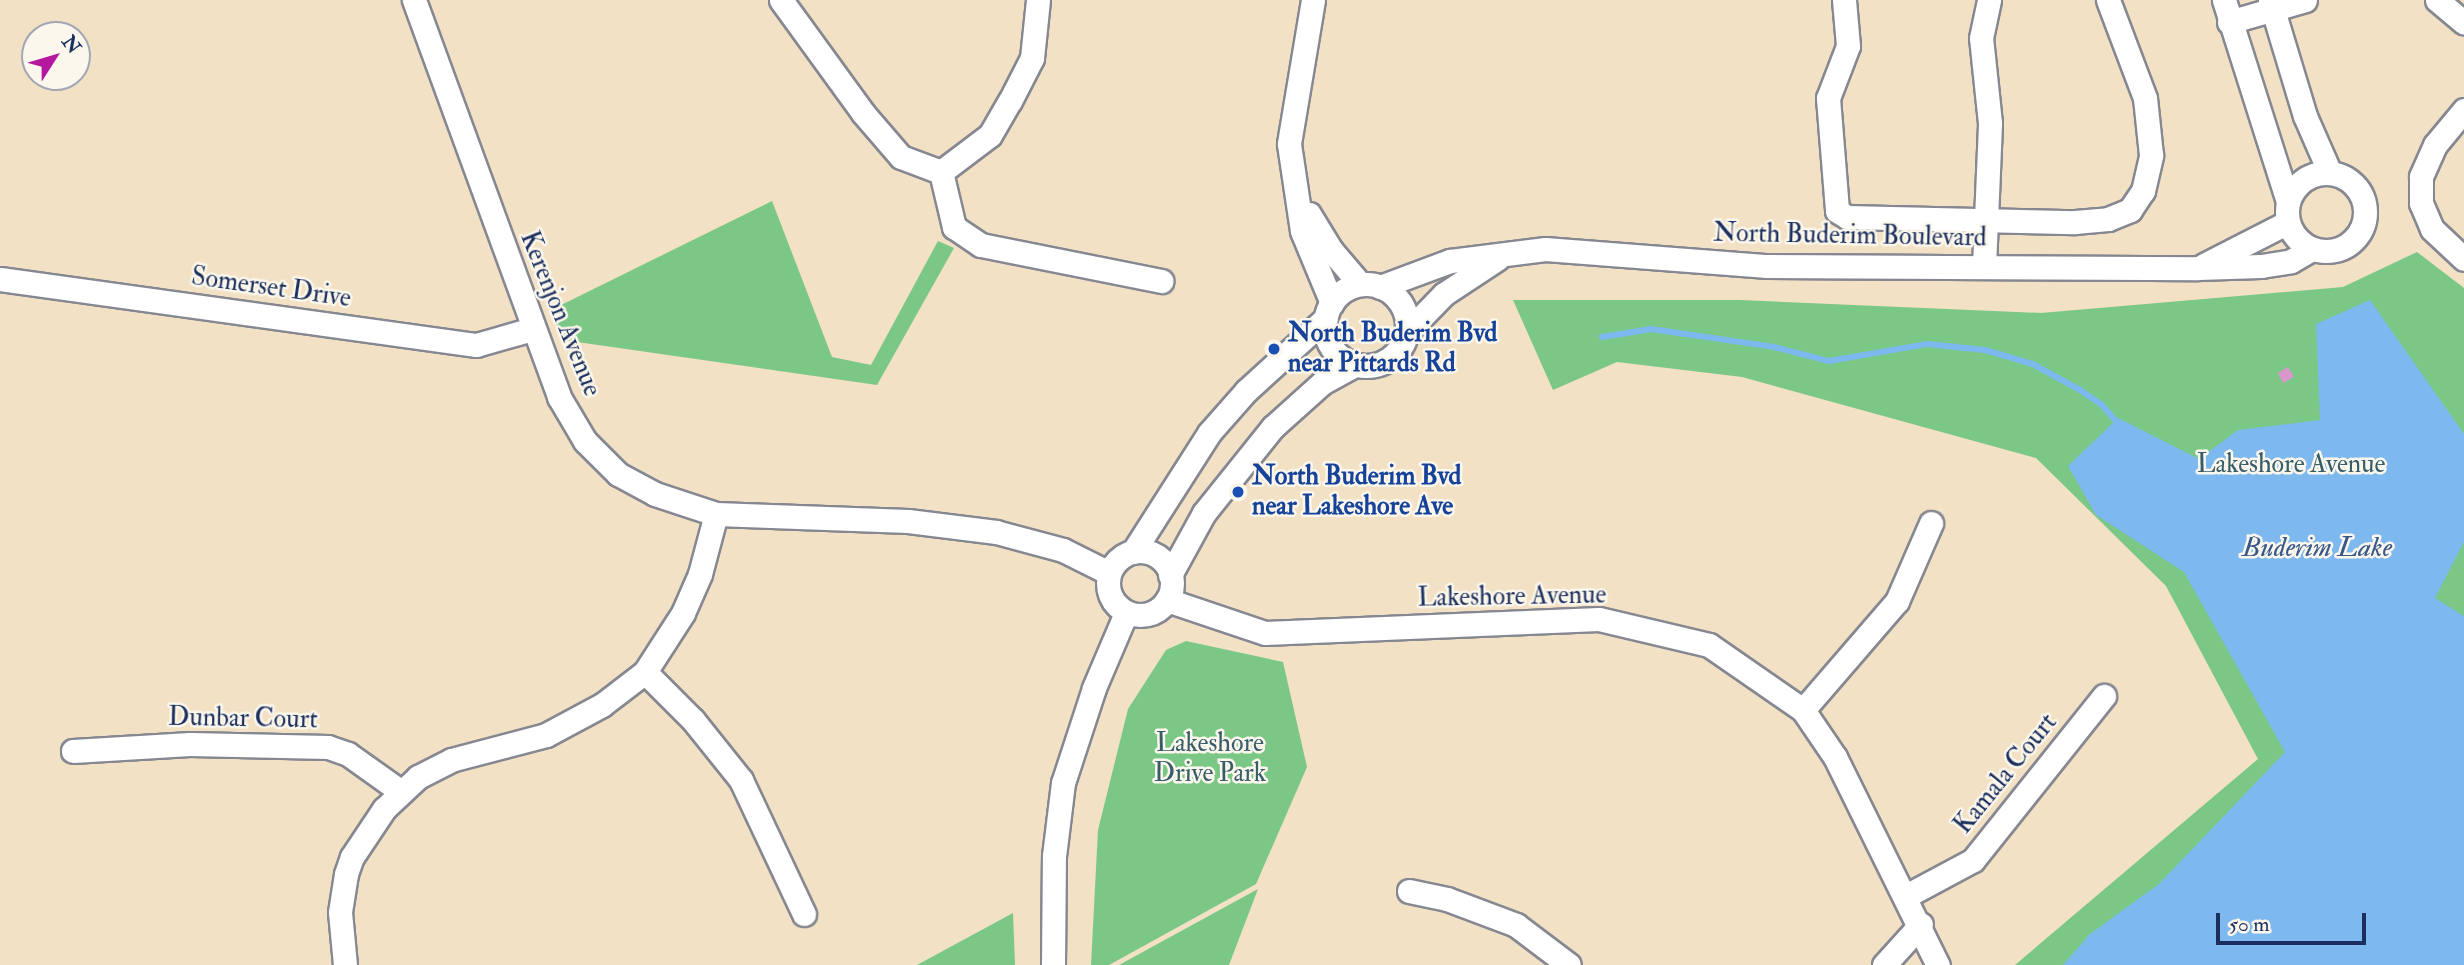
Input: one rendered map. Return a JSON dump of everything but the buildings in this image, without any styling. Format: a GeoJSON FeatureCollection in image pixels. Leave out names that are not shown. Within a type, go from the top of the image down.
{"type":"FeatureCollection","features":[{"type":"Feature","properties":{"kind":"street","name":"Kerenjon Avenue"},"geometry":{"type":"LineString","coordinates":[[414,0],[559,397],[585,440],[618,474],[655,494],[716,514],[908,521],[996,532],[1063,550],[1109,573]]}},
{"type":"Feature","properties":{"kind":"street"},"geometry":{"type":"LineString","coordinates":[[781,0],[863,113],[901,157],[941,172]]}},
{"type":"Feature","properties":{"kind":"street"},"geometry":{"type":"LineString","coordinates":[[941,172],[990,135],[1010,101],[1032,58],[1038,0]]}},
{"type":"Feature","properties":{"kind":"street"},"geometry":{"type":"LineString","coordinates":[[1313,0],[1289,144],[1292,184],[1302,231],[1329,311],[1335,352],[1354,365]]}},
{"type":"Feature","properties":{"kind":"street"},"geometry":{"type":"LineString","coordinates":[[1844,0],[1848,46],[1828,98],[1836,211],[1847,217],[2097,221],[2130,210],[2143,191],[2151,155],[2151,117],[2108,0]]}},
{"type":"Feature","properties":{"kind":"street"},"geometry":{"type":"LineString","coordinates":[[1984,267],[1990,98],[1981,38],[1989,0]]}},
{"type":"Feature","properties":{"kind":"street"},"geometry":{"type":"LineString","coordinates":[[2288,212],[2299,183],[2330,173],[2353,183],[2361,192],[2366,217],[2363,229],[2345,247],[2329,252],[2312,249],[2293,233],[2227,11],[2305,0]]}},
{"type":"Feature","properties":{"kind":"street"},"geometry":{"type":"LineString","coordinates":[[2437,0],[2464,23]]}},
{"type":"Feature","properties":{"kind":"street"},"geometry":{"type":"LineString","coordinates":[[2271,4],[2305,116],[2330,173]]}},
{"type":"Feature","properties":{"kind":"street"},"geometry":{"type":"LineString","coordinates":[[2464,110],[2435,145],[2421,177],[2421,202],[2432,229],[2464,259]]}},
{"type":"Feature","properties":{"kind":"street"},"geometry":{"type":"LineString","coordinates":[[941,172],[954,227],[981,245],[1161,281]]}},
{"type":"Feature","properties":{"kind":"street"},"geometry":{"type":"LineString","coordinates":[[1292,184],[1331,250],[1370,285],[1402,304],[1407,332],[1388,360],[1378,365],[1354,365],[1322,383],[1273,427],[1204,513],[1170,575],[1167,600],[1145,615],[1126,613],[1108,591],[1109,573],[1114,563],[1133,552],[1209,433],[1246,391],[1329,311],[1370,285]]}},
{"type":"Feature","properties":{"kind":"street","name":"North Buderim Boulevard"},"geometry":{"type":"LineString","coordinates":[[2198,268],[2288,212]]}},
{"type":"Feature","properties":{"kind":"street","name":"North Buderim Boulevard"},"geometry":{"type":"LineString","coordinates":[[1370,285],[1450,261],[1545,249],[1767,266],[2198,268],[2261,266],[2291,261],[2312,249]]}},
{"type":"Feature","properties":{"kind":"street","name":"North Buderim Boulevard"},"geometry":{"type":"LineString","coordinates":[[1407,332],[1444,294],[1502,256]]}},
{"type":"Feature","properties":{"kind":"street","name":"Somerset Drive"},"geometry":{"type":"LineString","coordinates":[[0,278],[476,345],[532,329]]}},
{"type":"Feature","properties":{"kind":"street"},"geometry":{"type":"LineString","coordinates":[[345,965],[340,912],[346,874],[364,837],[400,791],[451,760],[546,734],[601,705],[645,672],[683,613],[716,514]]}},
{"type":"Feature","properties":{"kind":"street"},"geometry":{"type":"LineString","coordinates":[[1803,710],[1897,601],[1931,523]]}},
{"type":"Feature","properties":{"kind":"street"},"geometry":{"type":"LineString","coordinates":[[1133,552],[1160,559],[1170,575]]}},
{"type":"Feature","properties":{"kind":"street","name":"Lakeshore Avenue"},"geometry":{"type":"LineString","coordinates":[[1167,600],[1265,633],[1599,618],[1709,645],[1803,710],[1835,757],[1921,924],[1938,965]]}},
{"type":"Feature","properties":{"kind":"street"},"geometry":{"type":"LineString","coordinates":[[1053,965],[1054,856],[1063,783],[1094,688],[1126,613]]}},
{"type":"Feature","properties":{"kind":"street"},"geometry":{"type":"LineString","coordinates":[[645,672],[693,720],[741,780],[804,915]]}},
{"type":"Feature","properties":{"kind":"street","name":"Kamala Court"},"geometry":{"type":"LineString","coordinates":[[1906,896],[1973,860],[2104,696]]}},
{"type":"Feature","properties":{"kind":"street","name":"Dunbar Court"},"geometry":{"type":"LineString","coordinates":[[73,751],[303,744],[348,754],[400,791]]}},
{"type":"Feature","properties":{"kind":"street"},"geometry":{"type":"LineString","coordinates":[[1409,891],[1447,899],[1516,925],[1569,965]]}},
{"type":"Feature","properties":{"kind":"street"},"geometry":{"type":"LineString","coordinates":[[1884,965],[1921,924]]}},
{"type":"Feature","properties":{"kind":"green space"},"geometry":{"type":"Polygon","coordinates":[[[772,201],[832,357],[871,365],[938,241],[954,248],[877,385],[563,340],[551,310],[772,201]]]}},
{"type":"Feature","properties":{"kind":"green space","name":"Lakeshore Avenue"},"geometry":{"type":"Polygon","coordinates":[[[2417,252],[2464,288],[2464,965],[2015,965],[2258,759],[2166,586],[2036,458],[1742,377],[1617,362],[1553,390],[1513,300],[1740,300],[2041,313],[2343,287],[2417,252]]]}},
{"type":"Feature","properties":{"kind":"green space","name":"Lakeshore Drive Park"},"geometry":{"type":"Polygon","coordinates":[[[1186,641],[1283,662],[1307,767],[1256,884],[1109,965],[1091,965],[1098,830],[1128,709],[1166,650],[1186,641]]]}},
{"type":"Feature","properties":{"kind":"green space"},"geometry":{"type":"Polygon","coordinates":[[[1258,889],[1229,965],[1119,965],[1258,889]]]}},
{"type":"Feature","properties":{"kind":"green space"},"geometry":{"type":"Polygon","coordinates":[[[1013,913],[1015,965],[917,965],[1013,913]]]}},
{"type":"Feature","properties":{"kind":"water","name":"Buderim Lake"},"geometry":{"type":"Polygon","coordinates":[[[2370,300],[2464,434],[2464,542],[2435,598],[2464,616],[2464,965],[2063,965],[2090,934],[2159,884],[2285,752],[2184,572],[2096,515],[2068,466],[2118,418],[2199,459],[2238,430],[2320,420],[2316,324],[2370,300]]]}},
{"type":"Feature","properties":{"kind":"waterway"},"geometry":{"type":"LineString","coordinates":[[1602,337],[1651,329],[1774,347],[1829,361],[1927,344],[1985,350],[2033,364],[2080,390],[2101,404],[2121,427]]}},
{"type":"Feature","properties":{"kind":"place","name":"North Buderim Bvd near Pittards Rd"},"geometry":{"type":"Point","coordinates":[1274,349]}},
{"type":"Feature","properties":{"kind":"place","name":"North Buderim Bvd near Lakeshore Ave"},"geometry":{"type":"Point","coordinates":[1238,492]}}]}
